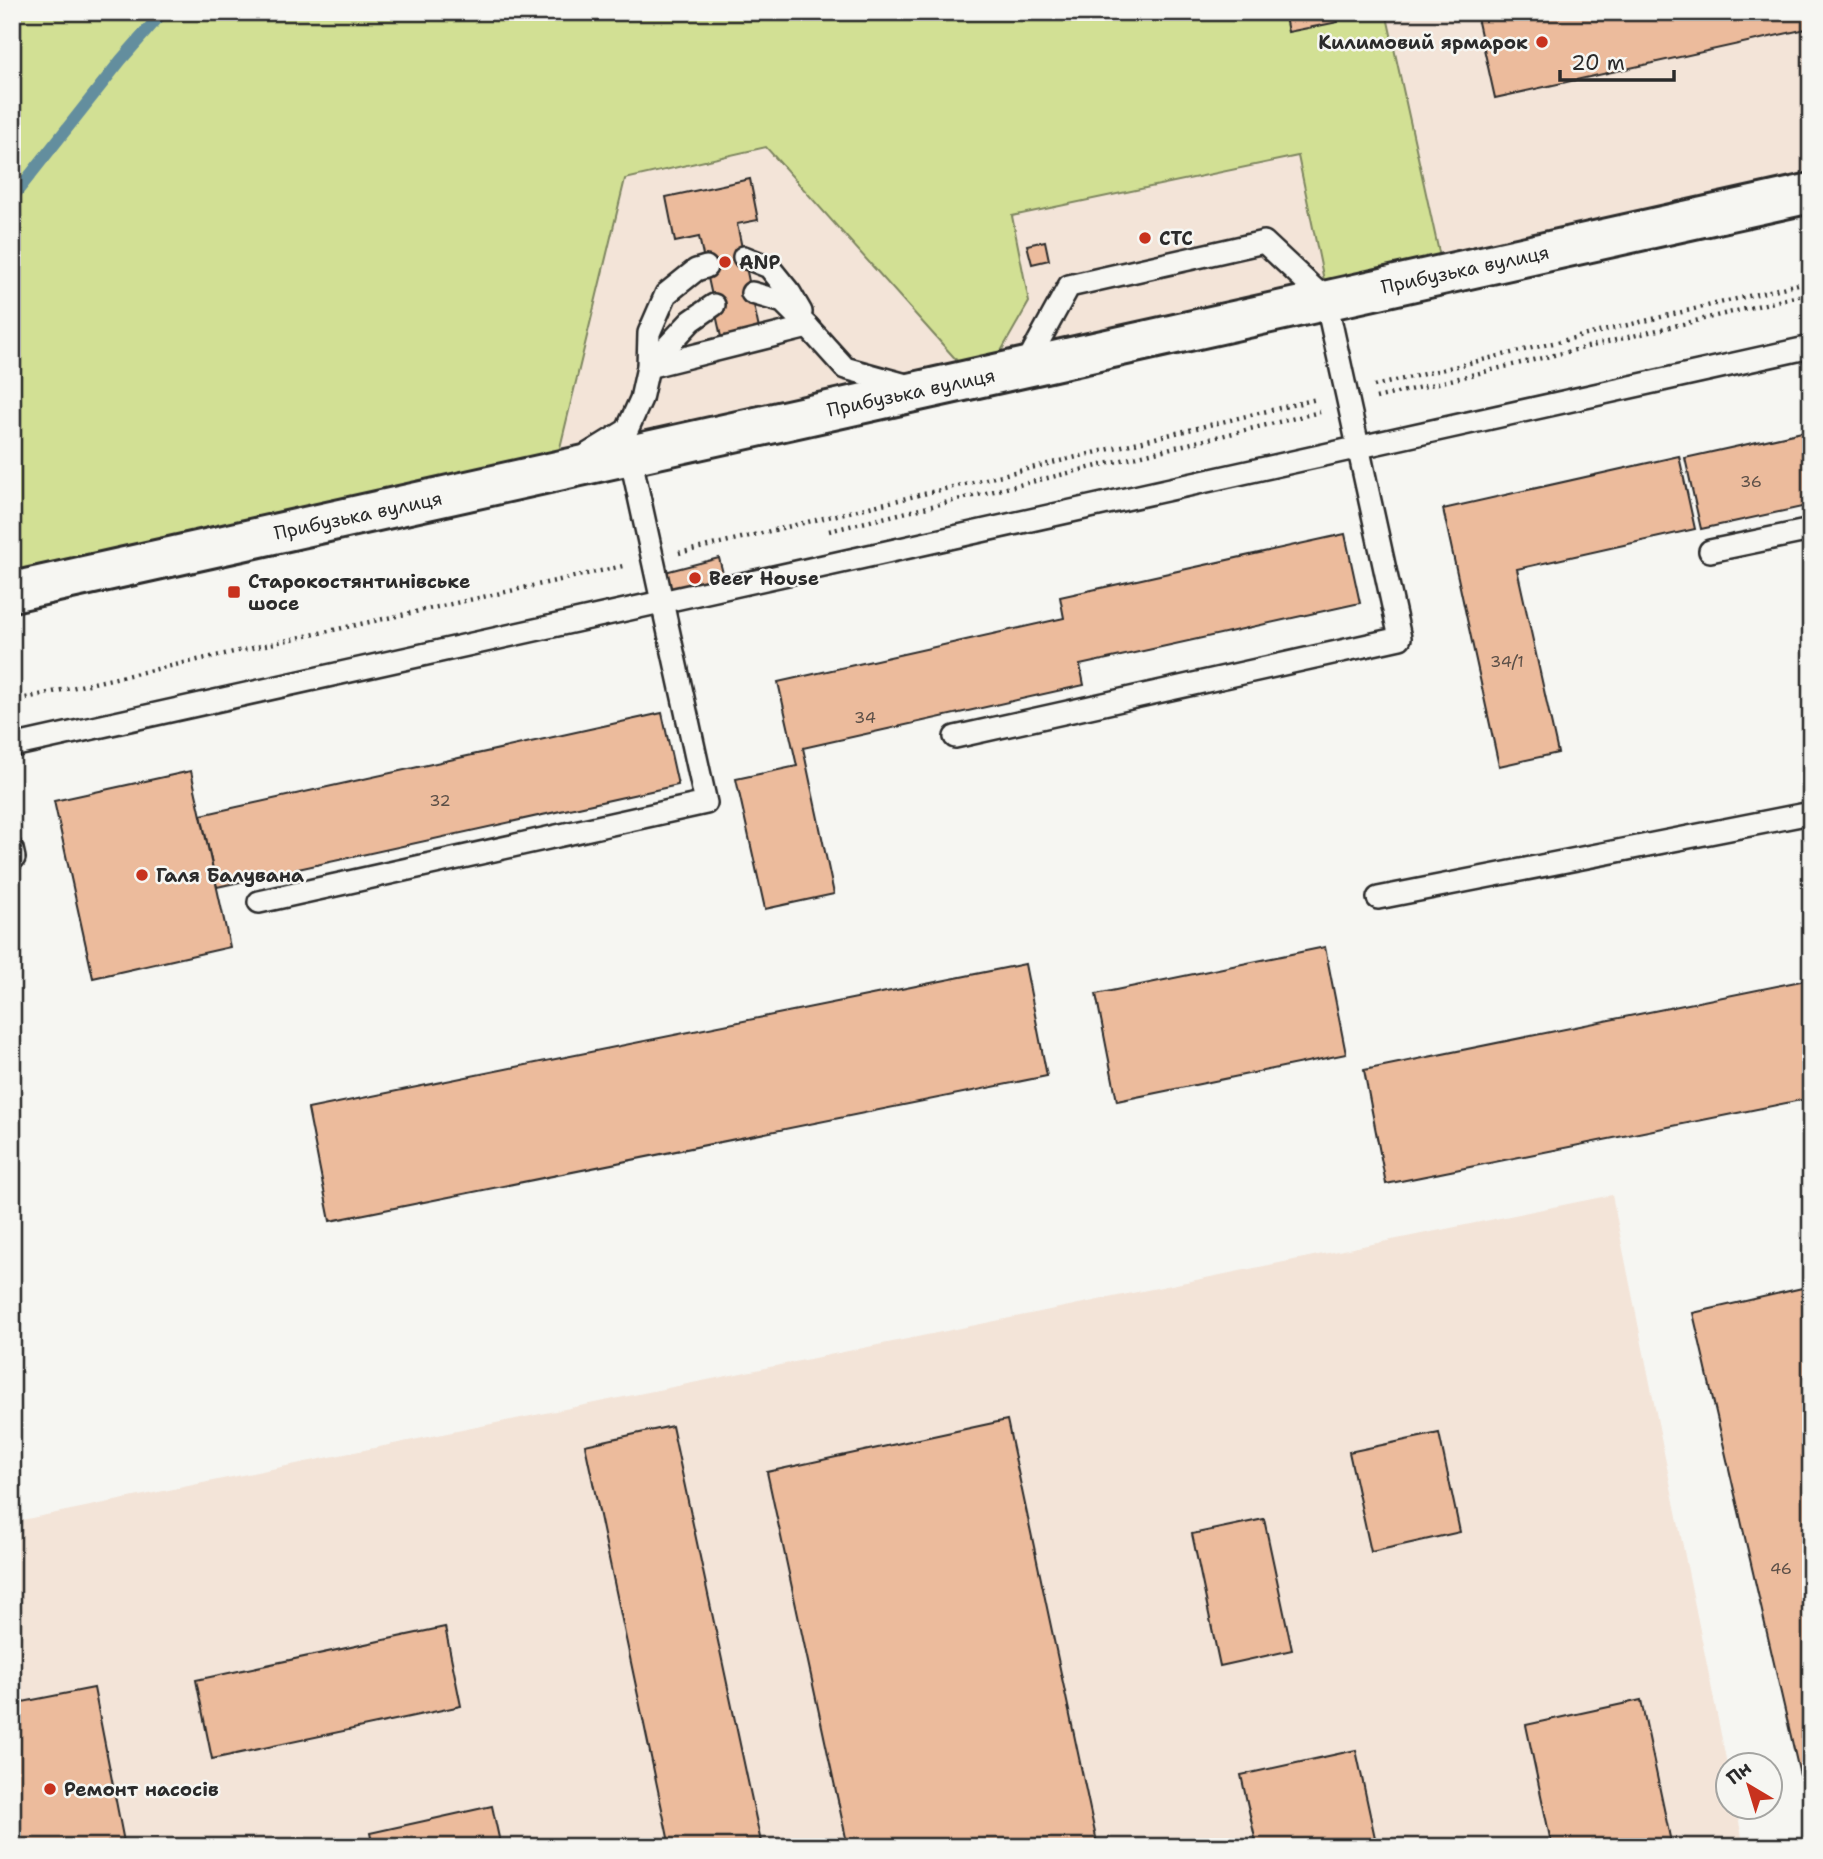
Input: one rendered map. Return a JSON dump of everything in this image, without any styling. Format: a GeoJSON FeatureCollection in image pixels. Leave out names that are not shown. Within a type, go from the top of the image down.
{"type":"FeatureCollection","features":[{"type":"Feature","properties":{"kind":"street","name":"Прибузька вулиця"},"geometry":{"type":"LineString","coordinates":[[12,592],[1811,193]]}},
{"type":"Feature","properties":{"kind":"lane"},"geometry":{"type":"LineString","coordinates":[[955,737],[1400,638],[1326,300],[1264,242],[1069,286],[1024,368]]}},
{"type":"Feature","properties":{"kind":"lane"},"geometry":{"type":"LineString","coordinates":[[744,257],[769,267],[790,293],[808,327]]}},
{"type":"Feature","properties":{"kind":"lane"},"geometry":{"type":"LineString","coordinates":[[562,470],[627,430],[642,399],[648,367],[649,333],[666,294],[696,270],[706,267]]}},
{"type":"Feature","properties":{"kind":"lane"},"geometry":{"type":"LineString","coordinates":[[752,293],[783,302],[845,368],[923,390]]}},
{"type":"Feature","properties":{"kind":"lane"},"geometry":{"type":"LineString","coordinates":[[648,367],[691,321],[714,305]]}},
{"type":"Feature","properties":{"kind":"lane"},"geometry":{"type":"LineString","coordinates":[[648,367],[808,327]]}},
{"type":"Feature","properties":{"kind":"lane"},"geometry":{"type":"LineString","coordinates":[[12,746],[1811,347]]}},
{"type":"Feature","properties":{"kind":"lane"},"geometry":{"type":"LineString","coordinates":[[259,902],[706,803],[630,455]]}},
{"type":"Feature","properties":{"kind":"lane"},"geometry":{"type":"LineString","coordinates":[[1710,551],[1811,530]]}},
{"type":"Feature","properties":{"kind":"lane"},"geometry":{"type":"LineString","coordinates":[[1378,898],[1811,813]]}},
{"type":"Feature","properties":{"kind":"lane"},"geometry":{"type":"LineString","coordinates":[[12,849],[12,858]]}},
{"type":"Feature","properties":{"kind":"path"},"geometry":{"type":"LineString","coordinates":[[824,532],[1811,281]]}},
{"type":"Feature","properties":{"kind":"path"},"geometry":{"type":"LineString","coordinates":[[12,701],[652,560],[1811,293]]}},
{"type":"Feature","properties":{"kind":"shaded area"},"geometry":{"type":"Polygon","coordinates":[[[1386,12],[1811,12],[1811,175],[1440,257],[1386,12]]]}},
{"type":"Feature","properties":{"kind":"shaded area"},"geometry":{"type":"Polygon","coordinates":[[[767,147],[960,364],[559,452],[625,179],[767,147]]]}},
{"type":"Feature","properties":{"kind":"shaded area"},"geometry":{"type":"Polygon","coordinates":[[[1298,156],[1325,285],[1000,353],[1029,302],[1011,216],[1298,156]]]}},
{"type":"Feature","properties":{"kind":"shaded area"},"geometry":{"type":"Polygon","coordinates":[[[1612,1195],[1724,1750],[1714,1750],[1714,1820],[1739,1820],[1744,1847],[12,1847],[12,1522],[1612,1195]]]}},
{"type":"Feature","properties":{"kind":"green space"},"geometry":{"type":"Polygon","coordinates":[[[12,12],[1386,12],[1440,257],[1325,285],[1298,156],[1012,216],[1029,302],[1000,353],[960,364],[766,147],[625,179],[559,452],[12,573],[12,12]]]}},
{"type":"Feature","properties":{"kind":"building"},"geometry":{"type":"Polygon","coordinates":[[[1284,12],[1336,12],[1338,22],[1288,32],[1284,12]]]}},
{"type":"Feature","properties":{"kind":"building"},"geometry":{"type":"Polygon","coordinates":[[[1811,12],[1811,28],[1495,98],[1476,13],[1811,12]]]}},
{"type":"Feature","properties":{"kind":"building","name":"ANP"},"geometry":{"type":"Polygon","coordinates":[[[750,179],[758,220],[737,224],[759,329],[721,337],[699,237],[675,242],[666,197],[750,179]]]}},
{"type":"Feature","properties":{"kind":"building"},"geometry":{"type":"Polygon","coordinates":[[[1045,241],[1049,260],[1032,264],[1027,245],[1045,241]]]}},
{"type":"Feature","properties":{"kind":"building"},"geometry":{"type":"Polygon","coordinates":[[[1811,430],[1811,505],[1701,529],[1685,458],[1811,430]]]}},
{"type":"Feature","properties":{"kind":"building"},"geometry":{"type":"Polygon","coordinates":[[[1679,456],[1695,529],[1517,569],[1558,753],[1499,766],[1443,509],[1679,456]]]}},
{"type":"Feature","properties":{"kind":"building"},"geometry":{"type":"Polygon","coordinates":[[[1345,534],[1360,603],[1080,665],[1084,685],[803,748],[834,894],[765,909],[736,779],[797,766],[778,682],[1064,618],[1060,597],[1345,534]]]}},
{"type":"Feature","properties":{"kind":"building","name":"Beer House"},"geometry":{"type":"Polygon","coordinates":[[[719,558],[726,585],[671,599],[665,572],[719,558]]]}},
{"type":"Feature","properties":{"kind":"building"},"geometry":{"type":"Polygon","coordinates":[[[662,713],[678,785],[217,887],[201,815],[662,713]]]}},
{"type":"Feature","properties":{"kind":"building"},"geometry":{"type":"Polygon","coordinates":[[[191,771],[230,947],[93,978],[54,801],[191,771]]]}},
{"type":"Feature","properties":{"kind":"building"},"geometry":{"type":"Polygon","coordinates":[[[1325,947],[1346,1054],[1117,1101],[1096,994],[1325,947]]]}},
{"type":"Feature","properties":{"kind":"building"},"geometry":{"type":"Polygon","coordinates":[[[1025,964],[1047,1076],[330,1221],[308,1109],[1025,964]]]}},
{"type":"Feature","properties":{"kind":"building"},"geometry":{"type":"Polygon","coordinates":[[[1811,979],[1811,1098],[1386,1184],[1364,1070],[1811,979]]]}},
{"type":"Feature","properties":{"kind":"building"},"geometry":{"type":"Polygon","coordinates":[[[1811,1286],[1811,1823],[1693,1313],[1811,1286]]]}},
{"type":"Feature","properties":{"kind":"building"},"geometry":{"type":"Polygon","coordinates":[[[1007,1420],[1098,1847],[848,1847],[767,1472],[1007,1420]]]}},
{"type":"Feature","properties":{"kind":"building"},"geometry":{"type":"Polygon","coordinates":[[[672,1426],[762,1847],[670,1847],[585,1445],[672,1426]]]}},
{"type":"Feature","properties":{"kind":"building"},"geometry":{"type":"Polygon","coordinates":[[[1439,1433],[1460,1532],[1371,1552],[1349,1452],[1439,1433]]]}},
{"type":"Feature","properties":{"kind":"building"},"geometry":{"type":"Polygon","coordinates":[[[1264,1519],[1292,1650],[1220,1666],[1192,1534],[1264,1519]]]}},
{"type":"Feature","properties":{"kind":"building"},"geometry":{"type":"Polygon","coordinates":[[[445,1627],[461,1706],[212,1759],[196,1680],[445,1627]]]}},
{"type":"Feature","properties":{"kind":"building"},"geometry":{"type":"Polygon","coordinates":[[[94,1688],[125,1847],[13,1847],[12,1704],[94,1688]]]}},
{"type":"Feature","properties":{"kind":"building"},"geometry":{"type":"Polygon","coordinates":[[[1641,1700],[1672,1847],[1552,1847],[1526,1725],[1641,1700]]]}},
{"type":"Feature","properties":{"kind":"building"},"geometry":{"type":"Polygon","coordinates":[[[1356,1750],[1377,1847],[1257,1847],[1241,1775],[1356,1750]]]}},
{"type":"Feature","properties":{"kind":"building"},"geometry":{"type":"Polygon","coordinates":[[[492,1806],[501,1847],[373,1847],[370,1833],[492,1806]]]}},
{"type":"Feature","properties":{"kind":"waterway"},"geometry":{"type":"LineString","coordinates":[[12,198],[121,60],[163,12]]}},
{"type":"Feature","properties":{"kind":"place","name":"Килимовий ярмарок"},"geometry":{"type":"Point","coordinates":[1542,42]}},
{"type":"Feature","properties":{"kind":"place","name":"СТС"},"geometry":{"type":"Point","coordinates":[1145,238]}},
{"type":"Feature","properties":{"kind":"place","name":"ANP"},"geometry":{"type":"Point","coordinates":[725,262]}},
{"type":"Feature","properties":{"kind":"place","name":"Beer House"},"geometry":{"type":"Point","coordinates":[695,578]}},
{"type":"Feature","properties":{"kind":"place","name":"Старокостянтинівське шосе"},"geometry":{"type":"Point","coordinates":[234,592]}},
{"type":"Feature","properties":{"kind":"place","name":"Галя Балувана"},"geometry":{"type":"Point","coordinates":[142,875]}},
{"type":"Feature","properties":{"kind":"place","name":"Ремонт насосів"},"geometry":{"type":"Point","coordinates":[50,1789]}}]}
